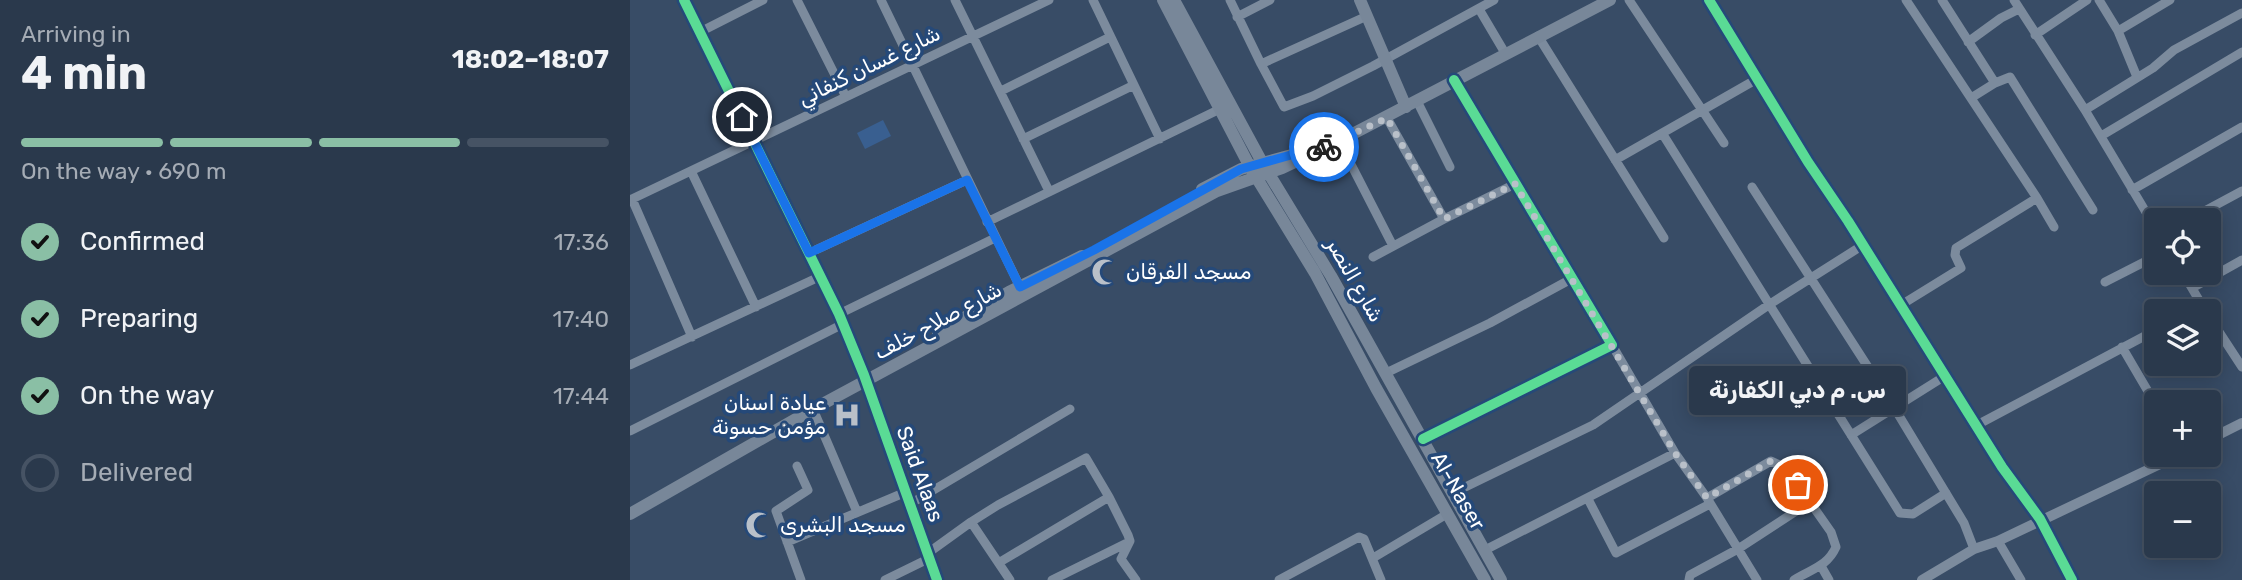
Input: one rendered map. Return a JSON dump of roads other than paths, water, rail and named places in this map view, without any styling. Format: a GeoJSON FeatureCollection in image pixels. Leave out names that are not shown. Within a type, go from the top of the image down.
{"type":"FeatureCollection","features":[{"type":"Feature","properties":{"kind":"main road","name":"شارع النصر"},"geometry":{"type":"LineString","coordinates":[[1163,0],[1220,109],[1331,276],[1501,580]]}},
{"type":"Feature","properties":{"kind":"main road","name":"شارع النصر"},"geometry":{"type":"LineString","coordinates":[[1174,0],[1260,170]]}},
{"type":"Feature","properties":{"kind":"main road"},"geometry":{"type":"LineString","coordinates":[[1360,0],[1386,57],[1412,104]]}},
{"type":"Feature","properties":{"kind":"main road","name":"شارع صلاح خلف"},"geometry":{"type":"LineString","coordinates":[[630,505],[1217,191],[1260,170],[1306,155],[1387,118],[1454,80],[1610,0]]}},
{"type":"Feature","properties":{"kind":"main road","name":"شارع صلاح خلف"},"geometry":{"type":"LineString","coordinates":[[630,514],[1020,287],[1094,250],[1241,169],[1260,170]]}},
{"type":"Feature","properties":{"kind":"main road","name":"Al-Naser"},"geometry":{"type":"LineString","coordinates":[[1260,170],[1377,388],[1486,580]]}},
{"type":"Feature","properties":{"kind":"street"},"geometry":{"type":"LineString","coordinates":[[684,0],[821,276],[864,379]]}},
{"type":"Feature","properties":{"kind":"street"},"geometry":{"type":"LineString","coordinates":[[700,32],[763,0]]}},
{"type":"Feature","properties":{"kind":"street"},"geometry":{"type":"LineString","coordinates":[[797,0],[846,97]]}},
{"type":"Feature","properties":{"kind":"street"},"geometry":{"type":"LineString","coordinates":[[881,0],[1020,287]]}},
{"type":"Feature","properties":{"kind":"street"},"geometry":{"type":"LineString","coordinates":[[955,0],[1049,191]]}},
{"type":"Feature","properties":{"kind":"street","name":"شارع غسان كنفاني"},"geometry":{"type":"LineString","coordinates":[[631,200],[755,143],[1049,0]]}},
{"type":"Feature","properties":{"kind":"street"},"geometry":{"type":"LineString","coordinates":[[1093,0],[1160,139]]}},
{"type":"Feature","properties":{"kind":"street"},"geometry":{"type":"LineString","coordinates":[[1230,0],[1284,107],[1313,96],[1494,0]]}},
{"type":"Feature","properties":{"kind":"street"},"geometry":{"type":"LineString","coordinates":[[1237,17],[1270,0]]}},
{"type":"Feature","properties":{"kind":"street"},"geometry":{"type":"LineString","coordinates":[[1629,0],[1724,143]]}},
{"type":"Feature","properties":{"kind":"street"},"geometry":{"type":"LineString","coordinates":[[1709,0],[2002,467],[2040,519],[2072,580]]}},
{"type":"Feature","properties":{"kind":"street"},"geometry":{"type":"LineString","coordinates":[[1906,0],[2054,227]]}},
{"type":"Feature","properties":{"kind":"street"},"geometry":{"type":"LineString","coordinates":[[1942,0],[1995,83]]}},
{"type":"Feature","properties":{"kind":"street"},"geometry":{"type":"LineString","coordinates":[[2014,0],[2085,110],[2144,210]]}},
{"type":"Feature","properties":{"kind":"street"},"geometry":{"type":"LineString","coordinates":[[2035,35],[2087,0]]}},
{"type":"Feature","properties":{"kind":"street"},"geometry":{"type":"LineString","coordinates":[[2099,0],[2118,31],[2137,76]]}},
{"type":"Feature","properties":{"kind":"street"},"geometry":{"type":"LineString","coordinates":[[2118,31],[2169,0]]}},
{"type":"Feature","properties":{"kind":"street"},"geometry":{"type":"LineString","coordinates":[[1479,9],[1505,54]]}},
{"type":"Feature","properties":{"kind":"street"},"geometry":{"type":"LineString","coordinates":[[1968,42],[2001,18],[2019,9]]}},
{"type":"Feature","properties":{"kind":"street"},"geometry":{"type":"LineString","coordinates":[[2085,110],[2153,68],[2174,50],[2242,13]]}},
{"type":"Feature","properties":{"kind":"street"},"geometry":{"type":"LineString","coordinates":[[1261,64],[1367,16]]}},
{"type":"Feature","properties":{"kind":"street"},"geometry":{"type":"LineString","coordinates":[[1538,36],[1664,238]]}},
{"type":"Feature","properties":{"kind":"street"},"geometry":{"type":"LineString","coordinates":[[1001,91],[1110,37]]}},
{"type":"Feature","properties":{"kind":"street"},"geometry":{"type":"LineString","coordinates":[[2101,136],[2242,52]]}},
{"type":"Feature","properties":{"kind":"street"},"geometry":{"type":"LineString","coordinates":[[1971,98],[2010,77],[2093,210]]}},
{"type":"Feature","properties":{"kind":"street"},"geometry":{"type":"LineString","coordinates":[[1615,160],[1757,79]]}},
{"type":"Feature","properties":{"kind":"street"},"geometry":{"type":"LineString","coordinates":[[1454,80],[1675,453],[1756,580]]}},
{"type":"Feature","properties":{"kind":"street"},"geometry":{"type":"LineString","coordinates":[[1023,139],[1134,85]]}},
{"type":"Feature","properties":{"kind":"street"},"geometry":{"type":"LineString","coordinates":[[1412,104],[1450,167]]}},
{"type":"Feature","properties":{"kind":"street"},"geometry":{"type":"LineString","coordinates":[[987,222],[1220,109]]}},
{"type":"Feature","properties":{"kind":"street"},"geometry":{"type":"LineString","coordinates":[[1387,118],[1444,219]]}},
{"type":"Feature","properties":{"kind":"street"},"geometry":{"type":"LineString","coordinates":[[2132,190],[2242,127]]}},
{"type":"Feature","properties":{"kind":"street"},"geometry":{"type":"LineString","coordinates":[[1662,133],[1900,513],[1913,514],[1946,493]]}},
{"type":"Feature","properties":{"kind":"street"},"geometry":{"type":"LineString","coordinates":[[1339,141],[1393,246]]}},
{"type":"Feature","properties":{"kind":"street"},"geometry":{"type":"LineString","coordinates":[[691,171],[755,307]]}},
{"type":"Feature","properties":{"kind":"street"},"geometry":{"type":"LineString","coordinates":[[809,253],[967,180]]}},
{"type":"Feature","properties":{"kind":"street"},"geometry":{"type":"LineString","coordinates":[[1373,257],[1515,184]]}},
{"type":"Feature","properties":{"kind":"street"},"geometry":{"type":"LineString","coordinates":[[1752,187],[1895,409],[1964,523],[1974,549]]}},
{"type":"Feature","properties":{"kind":"street"},"geometry":{"type":"LineString","coordinates":[[2210,208],[2242,191]]}},
{"type":"Feature","properties":{"kind":"street"},"geometry":{"type":"LineString","coordinates":[[1901,305],[1961,268],[1955,255],[1956,248],[2037,198]]}},
{"type":"Feature","properties":{"kind":"street"},"geometry":{"type":"LineString","coordinates":[[631,200],[692,337]]}},
{"type":"Feature","properties":{"kind":"street"},"geometry":{"type":"LineString","coordinates":[[630,431],[995,238]]}},
{"type":"Feature","properties":{"kind":"street"},"geometry":{"type":"LineString","coordinates":[[1453,493],[1593,425],[1770,304],[1863,245]]}},
{"type":"Feature","properties":{"kind":"street"},"geometry":{"type":"LineString","coordinates":[[2192,288],[2242,260]]}},
{"type":"Feature","properties":{"kind":"street"},"geometry":{"type":"LineString","coordinates":[[2105,282],[2144,262]]}},
{"type":"Feature","properties":{"kind":"street"},"geometry":{"type":"LineString","coordinates":[[630,365],[821,276]]}},
{"type":"Feature","properties":{"kind":"street"},"geometry":{"type":"LineString","coordinates":[[1386,373],[1490,323],[1573,278]]}},
{"type":"Feature","properties":{"kind":"street"},"geometry":{"type":"LineString","coordinates":[[2190,285],[2199,299]]}},
{"type":"Feature","properties":{"kind":"street"},"geometry":{"type":"LineString","coordinates":[[2221,334],[2242,367]]}},
{"type":"Feature","properties":{"kind":"street"},"geometry":{"type":"LineString","coordinates":[[1978,425],[2144,336]]}},
{"type":"Feature","properties":{"kind":"street"},"geometry":{"type":"LineString","coordinates":[[1423,439],[1612,345]]}},
{"type":"Feature","properties":{"kind":"street"},"geometry":{"type":"LineString","coordinates":[[2122,347],[2147,390]]}},
{"type":"Feature","properties":{"kind":"street"},"geometry":{"type":"LineString","coordinates":[[1851,435],[1945,376]]}},
{"type":"Feature","properties":{"kind":"street","name":"Said Alaas"},"geometry":{"type":"LineString","coordinates":[[864,379],[937,580]]}},
{"type":"Feature","properties":{"kind":"street"},"geometry":{"type":"LineString","coordinates":[[813,409],[857,512]]}},
{"type":"Feature","properties":{"kind":"street"},"geometry":{"type":"LineString","coordinates":[[911,504],[1070,409]]}},
{"type":"Feature","properties":{"kind":"street"},"geometry":{"type":"LineString","coordinates":[[2221,434],[2242,423]]}},
{"type":"Feature","properties":{"kind":"street"},"geometry":{"type":"LineString","coordinates":[[1485,550],[1675,453]]}},
{"type":"Feature","properties":{"kind":"street"},"geometry":{"type":"LineString","coordinates":[[885,580],[929,555],[998,505],[1086,458],[1130,541]]}},
{"type":"Feature","properties":{"kind":"street"},"geometry":{"type":"LineString","coordinates":[[1588,499],[1616,553],[1708,501],[1771,461],[1786,468],[1831,532],[1836,547],[1831,558],[1821,566],[1794,580]]}},
{"type":"Feature","properties":{"kind":"street"},"geometry":{"type":"LineString","coordinates":[[797,466],[808,490],[775,511],[801,580]]}},
{"type":"Feature","properties":{"kind":"street"},"geometry":{"type":"LineString","coordinates":[[1922,580],[1974,549],[1998,541],[2153,467]]}},
{"type":"Feature","properties":{"kind":"street"},"geometry":{"type":"LineString","coordinates":[[787,542],[906,492]]}},
{"type":"Feature","properties":{"kind":"street"},"geometry":{"type":"LineString","coordinates":[[1000,562],[1109,497]]}},
{"type":"Feature","properties":{"kind":"street"},"geometry":{"type":"LineString","coordinates":[[1689,580],[1690,575],[1738,549],[1811,502]]}},
{"type":"Feature","properties":{"kind":"street"},"geometry":{"type":"LineString","coordinates":[[1373,558],[1447,514]]}},
{"type":"Feature","properties":{"kind":"street"},"geometry":{"type":"LineString","coordinates":[[971,522],[1010,580]]}},
{"type":"Feature","properties":{"kind":"street"},"geometry":{"type":"LineString","coordinates":[[1279,580],[1359,537],[1364,539],[1381,580]]}},
{"type":"Feature","properties":{"kind":"street"},"geometry":{"type":"LineString","coordinates":[[1052,580],[1130,541]]}},
{"type":"Feature","properties":{"kind":"street"},"geometry":{"type":"LineString","coordinates":[[1130,541],[1121,559],[1136,580]]}},
{"type":"Feature","properties":{"kind":"street"},"geometry":{"type":"LineString","coordinates":[[1998,541],[2021,580]]}},
{"type":"Feature","properties":{"kind":"street"},"geometry":{"type":"LineString","coordinates":[[1821,566],[1829,580]]}},
{"type":"Feature","properties":{"kind":"place","name":"مسجد الفرقان"},"geometry":{"type":"Point","coordinates":[1105,272]}},
{"type":"Feature","properties":{"kind":"place","name":"عيادة اسنان مؤمن حسونة"},"geometry":{"type":"Point","coordinates":[847,415]}},
{"type":"Feature","properties":{"kind":"place","name":"س. م دبي الكفارنة"},"geometry":{"type":"Point","coordinates":[1798,485]}},
{"type":"Feature","properties":{"kind":"place","name":"مسجد البشرى"},"geometry":{"type":"Point","coordinates":[759,525]}}]}
